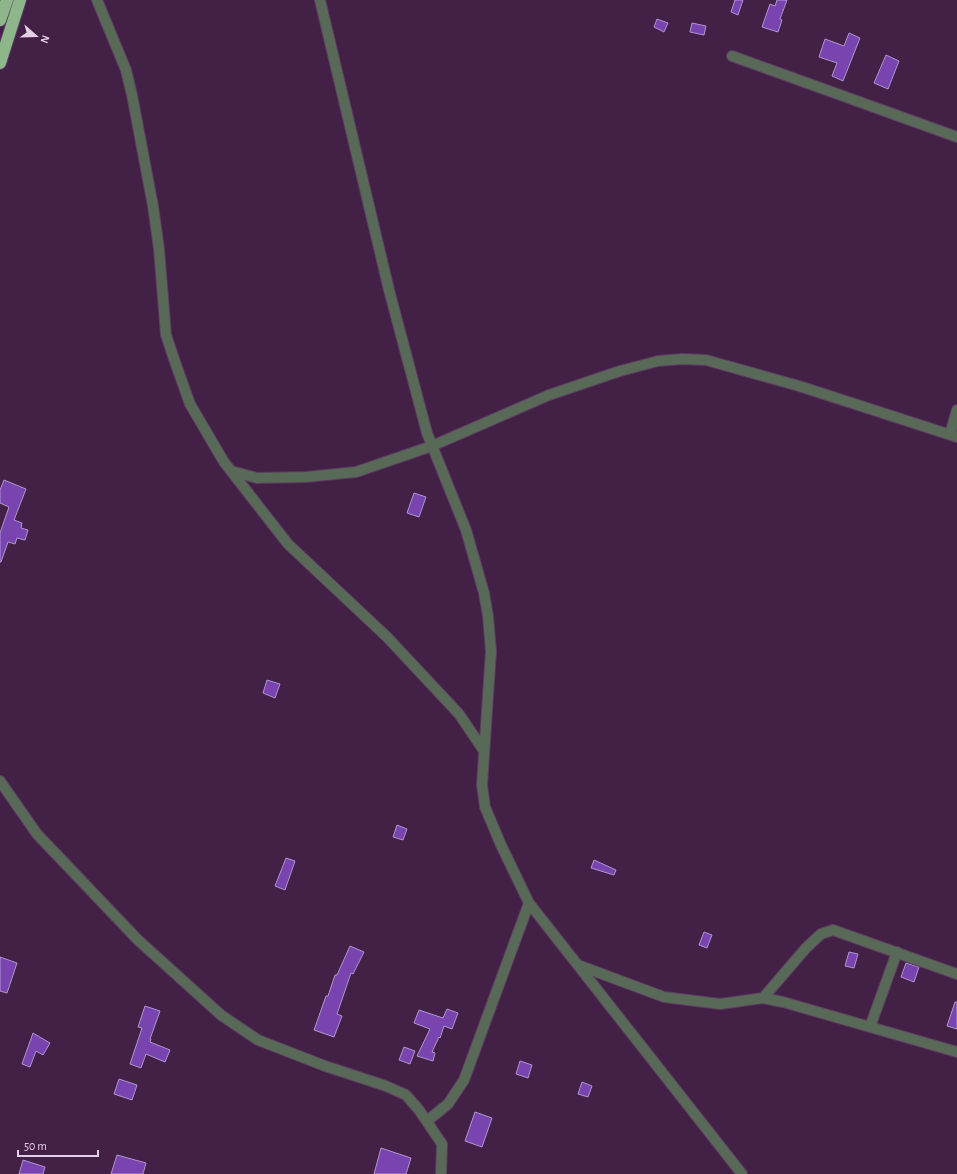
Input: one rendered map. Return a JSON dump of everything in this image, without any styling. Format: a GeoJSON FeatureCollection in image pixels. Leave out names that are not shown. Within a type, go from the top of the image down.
{"type":"FeatureCollection","features":[{"type":"Feature","properties":{"kind":"highway"},"geometry":{"type":"LineString","coordinates":[[0,20],[7,0]]}},
{"type":"Feature","properties":{"kind":"highway"},"geometry":{"type":"LineString","coordinates":[[0,63],[20,0]]}},
{"type":"Feature","properties":{"kind":"street"},"geometry":{"type":"LineString","coordinates":[[97,0],[126,70],[132,95],[153,206],[159,249],[166,335],[190,404],[224,462],[288,544],[387,637],[459,714],[484,751]]}},
{"type":"Feature","properties":{"kind":"street"},"geometry":{"type":"LineString","coordinates":[[320,0],[389,290],[427,433],[466,530],[487,608],[491,651],[482,786],[486,806],[501,844],[528,903],[742,1174]]}},
{"type":"Feature","properties":{"kind":"street"},"geometry":{"type":"LineString","coordinates":[[732,56],[957,136]]}},
{"type":"Feature","properties":{"kind":"street"},"geometry":{"type":"LineString","coordinates":[[231,471],[257,478],[306,477],[356,472],[432,446],[549,395],[620,371],[658,361],[682,359],[706,360],[799,386],[953,435],[957,410]]}},
{"type":"Feature","properties":{"kind":"street"},"geometry":{"type":"LineString","coordinates":[[0,781],[37,834],[138,940],[221,1015],[258,1040],[326,1066],[386,1086],[406,1095],[419,1110],[442,1144],[441,1174]]}},
{"type":"Feature","properties":{"kind":"street"},"geometry":{"type":"LineString","coordinates":[[427,1121],[448,1104],[464,1080],[528,903]]}},
{"type":"Feature","properties":{"kind":"street"},"geometry":{"type":"LineString","coordinates":[[764,998],[806,948],[821,934],[833,930],[957,974]]}},
{"type":"Feature","properties":{"kind":"street"},"geometry":{"type":"LineString","coordinates":[[870,1027],[898,952]]}},
{"type":"Feature","properties":{"kind":"street"},"geometry":{"type":"LineString","coordinates":[[578,965],[664,997],[720,1004],[764,998],[783,1002],[957,1052]]}},
{"type":"Feature","properties":{"kind":"building"},"geometry":{"type":"Polygon","coordinates":[[[735,0],[743,0],[738,15],[731,12],[735,0]]]}},
{"type":"Feature","properties":{"kind":"building"},"geometry":{"type":"Polygon","coordinates":[[[777,0],[787,0],[780,19],[782,20],[778,32],[762,27],[770,4],[775,6],[777,0]]]}},
{"type":"Feature","properties":{"kind":"building"},"geometry":{"type":"Polygon","coordinates":[[[657,19],[668,23],[664,32],[654,27],[657,19]]]}},
{"type":"Feature","properties":{"kind":"building"},"geometry":{"type":"Polygon","coordinates":[[[692,23],[706,26],[704,35],[690,32],[692,23]]]}},
{"type":"Feature","properties":{"kind":"building"},"geometry":{"type":"Polygon","coordinates":[[[849,33],[860,38],[843,81],[832,76],[837,63],[819,57],[825,39],[844,46],[849,33]]]}},
{"type":"Feature","properties":{"kind":"building"},"geometry":{"type":"Polygon","coordinates":[[[886,55],[899,61],[888,89],[874,83],[886,55]]]}},
{"type":"Feature","properties":{"kind":"building"},"geometry":{"type":"Polygon","coordinates":[[[4,480],[26,489],[14,520],[22,523],[21,528],[28,530],[25,540],[17,538],[15,544],[8,542],[0,562],[0,533],[9,507],[0,503],[0,490],[4,480]]]}},
{"type":"Feature","properties":{"kind":"building"},"geometry":{"type":"Polygon","coordinates":[[[414,493],[426,497],[419,517],[407,513],[414,493]]]}},
{"type":"Feature","properties":{"kind":"building"},"geometry":{"type":"Polygon","coordinates":[[[267,680],[280,684],[275,698],[263,693],[267,680]]]}},
{"type":"Feature","properties":{"kind":"building"},"geometry":{"type":"Polygon","coordinates":[[[397,825],[407,829],[403,840],[393,837],[397,825]]]}},
{"type":"Feature","properties":{"kind":"building"},"geometry":{"type":"Polygon","coordinates":[[[286,858],[295,861],[285,890],[275,886],[286,858]]]}},
{"type":"Feature","properties":{"kind":"building"},"geometry":{"type":"Polygon","coordinates":[[[594,860],[616,870],[614,875],[591,868],[594,860]]]}},
{"type":"Feature","properties":{"kind":"building"},"geometry":{"type":"Polygon","coordinates":[[[704,932],[712,935],[707,948],[699,945],[704,932]]]}},
{"type":"Feature","properties":{"kind":"building"},"geometry":{"type":"Polygon","coordinates":[[[350,946],[364,952],[353,974],[351,973],[337,1014],[342,1016],[334,1037],[314,1030],[335,975],[337,975],[350,946]]]}},
{"type":"Feature","properties":{"kind":"building"},"geometry":{"type":"Polygon","coordinates":[[[849,952],[858,954],[854,968],[845,966],[849,952]]]}},
{"type":"Feature","properties":{"kind":"building"},"geometry":{"type":"Polygon","coordinates":[[[0,957],[17,963],[7,993],[0,991],[0,957]]]}},
{"type":"Feature","properties":{"kind":"building"},"geometry":{"type":"Polygon","coordinates":[[[906,963],[919,967],[914,982],[901,977],[906,963]]]}},
{"type":"Feature","properties":{"kind":"building"},"geometry":{"type":"Polygon","coordinates":[[[955,1002],[957,1002],[957,1029],[947,1026],[955,1002]]]}},
{"type":"Feature","properties":{"kind":"building"},"geometry":{"type":"Polygon","coordinates":[[[145,1006],[160,1011],[150,1042],[170,1050],[165,1062],[146,1054],[141,1068],[130,1064],[142,1028],[138,1027],[145,1006]]]}},
{"type":"Feature","properties":{"kind":"building"},"geometry":{"type":"Polygon","coordinates":[[[447,1009],[458,1013],[452,1029],[444,1026],[440,1038],[439,1037],[432,1052],[435,1053],[433,1061],[417,1056],[430,1029],[414,1023],[419,1010],[443,1018],[447,1009]]]}},
{"type":"Feature","properties":{"kind":"building"},"geometry":{"type":"Polygon","coordinates":[[[33,1033],[50,1043],[43,1055],[36,1051],[30,1067],[22,1064],[33,1033]]]}},
{"type":"Feature","properties":{"kind":"building"},"geometry":{"type":"Polygon","coordinates":[[[404,1047],[415,1051],[410,1064],[399,1060],[404,1047]]]}},
{"type":"Feature","properties":{"kind":"building"},"geometry":{"type":"Polygon","coordinates":[[[520,1061],[532,1065],[528,1078],[516,1074],[520,1061]]]}},
{"type":"Feature","properties":{"kind":"building"},"geometry":{"type":"Polygon","coordinates":[[[119,1079],[137,1085],[132,1100],[114,1094],[119,1079]]]}},
{"type":"Feature","properties":{"kind":"building"},"geometry":{"type":"Polygon","coordinates":[[[582,1082],[592,1086],[588,1097],[578,1094],[582,1082]]]}},
{"type":"Feature","properties":{"kind":"building"},"geometry":{"type":"Polygon","coordinates":[[[475,1112],[492,1118],[482,1147],[465,1141],[475,1112]]]}},
{"type":"Feature","properties":{"kind":"building"},"geometry":{"type":"Polygon","coordinates":[[[381,1148],[411,1158],[406,1174],[374,1174],[381,1148]]]}},
{"type":"Feature","properties":{"kind":"building"},"geometry":{"type":"Polygon","coordinates":[[[117,1155],[146,1163],[143,1174],[111,1174],[117,1155]]]}},
{"type":"Feature","properties":{"kind":"building"},"geometry":{"type":"Polygon","coordinates":[[[23,1160],[45,1167],[43,1174],[19,1174],[23,1160]]]}}]}
